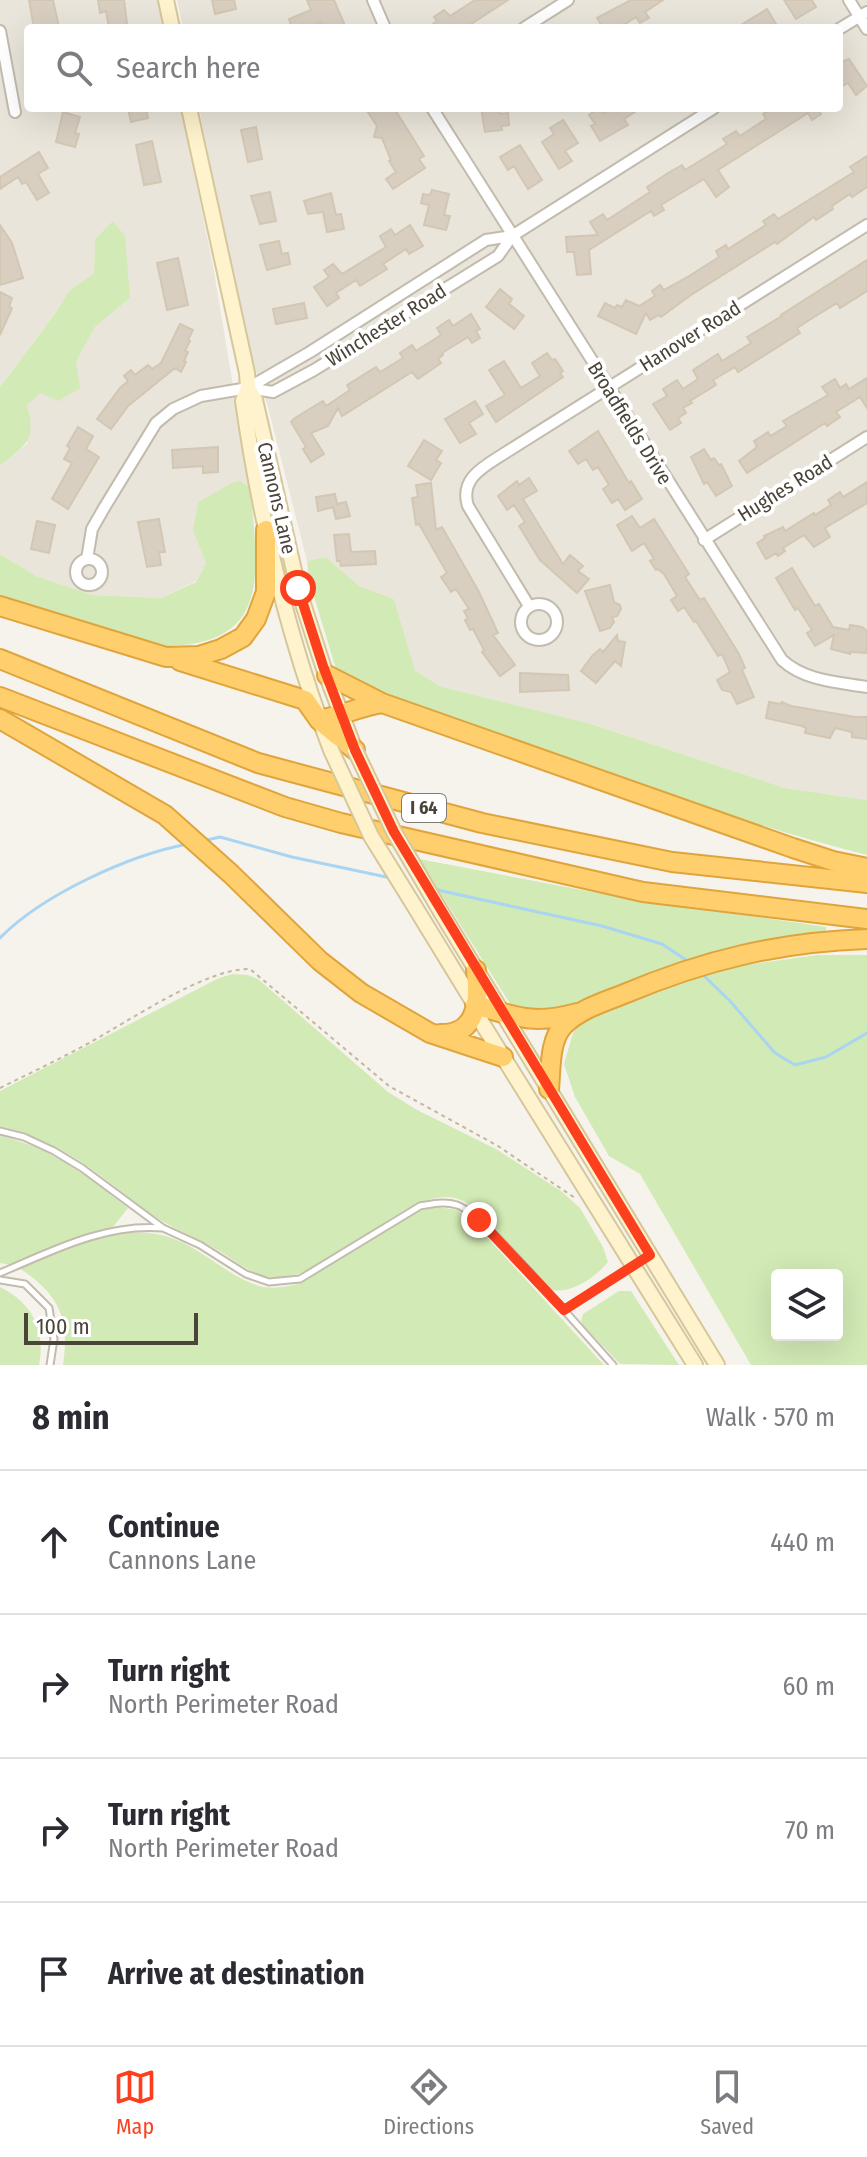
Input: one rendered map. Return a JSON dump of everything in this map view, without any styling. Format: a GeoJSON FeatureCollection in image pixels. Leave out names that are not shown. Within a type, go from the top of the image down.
{"type":"FeatureCollection","features":[{"type":"Feature","properties":{"kind":"highway"},"geometry":{"type":"LineString","coordinates":[[166,657],[199,656],[243,637],[256,619],[266,592],[271,526]]}},
{"type":"Feature","properties":{"kind":"highway"},"geometry":{"type":"LineString","coordinates":[[0,606],[305,700],[319,720],[355,750]]}},
{"type":"Feature","properties":{"kind":"highway","name":"I 64"},"geometry":{"type":"LineString","coordinates":[[0,659],[258,763],[482,823],[672,862],[867,883]]}},
{"type":"Feature","properties":{"kind":"highway"},"geometry":{"type":"LineString","coordinates":[[327,675],[382,703],[793,848],[867,868]]}},
{"type":"Feature","properties":{"kind":"highway","name":"I 64"},"geometry":{"type":"LineString","coordinates":[[0,697],[285,807],[341,823],[643,892],[867,919]]}},
{"type":"Feature","properties":{"kind":"highway"},"geometry":{"type":"LineString","coordinates":[[319,720],[382,703]]}},
{"type":"Feature","properties":{"kind":"highway"},"geometry":{"type":"LineString","coordinates":[[0,719],[165,815],[333,972],[390,1012],[430,1033],[503,1057]]}},
{"type":"Feature","properties":{"kind":"highway"},"geometry":{"type":"LineString","coordinates":[[475,1005],[524,1020],[541,1021],[585,1010],[655,981],[729,956],[824,940],[867,939]]}},
{"type":"Feature","properties":{"kind":"highway"},"geometry":{"type":"LineString","coordinates":[[430,1033],[448,1034],[468,1026],[474,1018],[476,970]]}},
{"type":"Feature","properties":{"kind":"highway"},"geometry":{"type":"LineString","coordinates":[[549,1089],[555,1038],[564,1025],[585,1010]]}},
{"type":"Feature","properties":{"kind":"main road"},"geometry":{"type":"LineString","coordinates":[[166,0],[171,24]]}},
{"type":"Feature","properties":{"kind":"main road","name":"Cannons Lane"},"geometry":{"type":"LineString","coordinates":[[190,112],[247,373],[248,388],[243,401],[271,526],[287,622],[331,750],[371,836],[475,1005],[482,1023],[695,1365]]}},
{"type":"Feature","properties":{"kind":"main road","name":"Cannons Lane"},"geometry":{"type":"LineString","coordinates":[[271,526],[298,588],[355,750],[394,832],[717,1365]]}},
{"type":"Feature","properties":{"kind":"main road"},"geometry":{"type":"LineString","coordinates":[[633,1266],[650,1255]]}},
{"type":"Feature","properties":{"kind":"street"},"geometry":{"type":"LineString","coordinates":[[373,0],[383,24]]}},
{"type":"Feature","properties":{"kind":"street"},"geometry":{"type":"LineString","coordinates":[[530,24],[568,0]]}},
{"type":"Feature","properties":{"kind":"street"},"geometry":{"type":"LineString","coordinates":[[849,0],[863,14],[867,29]]}},
{"type":"Feature","properties":{"kind":"street"},"geometry":{"type":"LineString","coordinates":[[843,26],[863,14]]}},
{"type":"Feature","properties":{"kind":"street"},"geometry":{"type":"LineString","coordinates":[[0,31],[15,112]]}},
{"type":"Feature","properties":{"kind":"street","name":"Broadfields Drive"},"geometry":{"type":"LineString","coordinates":[[434,112],[782,660],[812,678],[867,687]]}},
{"type":"Feature","properties":{"kind":"street","name":"Winchester Road"},"geometry":{"type":"LineString","coordinates":[[87,559],[92,529],[156,423],[173,409],[201,396],[248,388],[273,392],[498,256],[512,236],[708,112]]}},
{"type":"Feature","properties":{"kind":"street","name":"Hanover Road"},"geometry":{"type":"LineString","coordinates":[[529,606],[468,506],[467,485],[475,474],[867,225]]}},
{"type":"Feature","properties":{"kind":"street","name":"Winchester Road"},"geometry":{"type":"LineString","coordinates":[[248,388],[338,335],[486,240],[512,236]]}},
{"type":"Feature","properties":{"kind":"street"},"geometry":{"type":"LineString","coordinates":[[408,290],[419,305]]}},
{"type":"Feature","properties":{"kind":"street"},"geometry":{"type":"LineString","coordinates":[[338,335],[348,349]]}},
{"type":"Feature","properties":{"kind":"street","name":"Hughes Road"},"geometry":{"type":"LineString","coordinates":[[704,540],[867,437]]}},
{"type":"Feature","properties":{"kind":"lane"},"geometry":{"type":"LineString","coordinates":[[0,1131],[24,1137],[82,1168],[163,1228],[200,1245],[258,1279],[285,1282],[300,1279],[420,1206],[442,1202],[461,1206],[479,1220],[613,1365]]}},
{"type":"Feature","properties":{"kind":"lane"},"geometry":{"type":"LineString","coordinates":[[0,1273],[74,1242],[117,1229],[140,1226],[163,1228]]}},
{"type":"Feature","properties":{"kind":"lane"},"geometry":{"type":"LineString","coordinates":[[564,1310],[633,1266]]}},
{"type":"Feature","properties":{"kind":"lane"},"geometry":{"type":"LineString","coordinates":[[0,1280],[25,1284],[49,1308],[54,1339],[50,1365]]}},
{"type":"Feature","properties":{"kind":"path"},"geometry":{"type":"LineString","coordinates":[[0,1088],[84,1046],[212,975],[250,969],[389,1086],[498,1146],[570,1193],[581,1204]]}},
{"type":"Feature","properties":{"kind":"shaded area"},"geometry":{"type":"Polygon","coordinates":[[[0,0],[159,0],[164,24],[24,24],[24,112],[182,112],[213,266],[250,487],[240,481],[193,531],[206,563],[196,581],[161,598],[92,595],[36,576],[0,554],[0,466],[27,444],[26,405],[76,362],[95,327],[130,298],[113,222],[95,239],[94,273],[69,291],[0,387],[0,0]]]}},
{"type":"Feature","properties":{"kind":"shaded area"},"geometry":{"type":"Polygon","coordinates":[[[177,0],[867,0],[867,800],[785,788],[588,723],[439,686],[415,670],[394,599],[359,586],[326,557],[307,561],[268,407],[247,344],[200,112],[843,112],[843,24],[182,24],[177,0]]]}},
{"type":"Feature","properties":{"kind":"green space"},"geometry":{"type":"Polygon","coordinates":[[[113,221],[125,236],[130,298],[95,327],[76,362],[80,388],[58,401],[41,393],[27,405],[31,427],[27,441],[0,466],[0,387],[69,291],[94,273],[95,239],[113,221]]]}},
{"type":"Feature","properties":{"kind":"green space"},"geometry":{"type":"Polygon","coordinates":[[[240,481],[250,487],[255,575],[251,599],[241,619],[223,634],[197,643],[160,646],[0,598],[0,554],[36,576],[92,595],[161,598],[196,582],[206,563],[193,531],[198,502],[240,481]]]}},
{"type":"Feature","properties":{"kind":"green space"},"geometry":{"type":"Polygon","coordinates":[[[326,557],[359,586],[394,599],[415,670],[439,686],[588,723],[785,788],[867,800],[867,855],[655,790],[430,713],[358,682],[336,669],[309,580],[307,561],[326,557]]]}},
{"type":"Feature","properties":{"kind":"green space"},"geometry":{"type":"Polygon","coordinates":[[[419,859],[598,893],[826,927],[826,932],[748,943],[670,968],[555,1012],[531,1012],[511,1005],[419,859]]]}},
{"type":"Feature","properties":{"kind":"green space"},"geometry":{"type":"Polygon","coordinates":[[[817,955],[867,955],[867,1365],[751,1365],[640,1174],[609,1156],[575,1097],[564,1064],[573,1033],[583,1020],[680,981],[740,966],[817,955]]]}},
{"type":"Feature","properties":{"kind":"green space"},"geometry":{"type":"Polygon","coordinates":[[[233,974],[258,979],[388,1092],[496,1149],[561,1191],[580,1208],[603,1247],[608,1262],[582,1284],[567,1290],[551,1290],[470,1205],[461,1200],[440,1197],[417,1204],[393,1217],[319,1265],[294,1275],[270,1277],[248,1269],[157,1218],[68,1154],[0,1128],[0,1091],[219,978],[233,974]]]}},
{"type":"Feature","properties":{"kind":"green space"},"geometry":{"type":"Polygon","coordinates":[[[0,1136],[52,1155],[128,1208],[113,1227],[11,1265],[0,1263],[0,1136]]]}},
{"type":"Feature","properties":{"kind":"green space"},"geometry":{"type":"Polygon","coordinates":[[[438,1207],[457,1210],[472,1221],[604,1365],[63,1365],[65,1334],[59,1309],[44,1288],[19,1268],[99,1239],[149,1233],[180,1241],[245,1281],[264,1287],[281,1287],[302,1283],[419,1211],[438,1207]]]}},
{"type":"Feature","properties":{"kind":"green space"},"geometry":{"type":"Polygon","coordinates":[[[0,1287],[21,1301],[34,1318],[40,1340],[39,1365],[0,1365],[0,1287]]]}},
{"type":"Feature","properties":{"kind":"green space"},"geometry":{"type":"Polygon","coordinates":[[[619,1291],[631,1291],[679,1365],[620,1364],[584,1326],[581,1321],[583,1314],[619,1291]]]}},
{"type":"Feature","properties":{"kind":"building"},"geometry":{"type":"Polygon","coordinates":[[[29,0],[53,0],[58,24],[33,24],[29,0]]]}},
{"type":"Feature","properties":{"kind":"building"},"geometry":{"type":"Polygon","coordinates":[[[98,0],[124,0],[127,24],[108,24],[106,11],[100,13],[98,0]]]}},
{"type":"Feature","properties":{"kind":"building"},"geometry":{"type":"Polygon","coordinates":[[[212,0],[234,0],[236,9],[215,14],[212,0]]]}},
{"type":"Feature","properties":{"kind":"building"},"geometry":{"type":"Polygon","coordinates":[[[307,0],[334,0],[344,24],[291,24],[289,19],[311,10],[307,0]]]}},
{"type":"Feature","properties":{"kind":"building"},"geometry":{"type":"Polygon","coordinates":[[[475,0],[508,0],[471,24],[433,24],[437,21],[434,17],[444,10],[450,16],[475,0]]]}},
{"type":"Feature","properties":{"kind":"building"},"geometry":{"type":"Polygon","coordinates":[[[631,0],[663,0],[645,12],[649,18],[640,23],[636,17],[625,24],[601,24],[597,18],[631,0]]]}},
{"type":"Feature","properties":{"kind":"building"},"geometry":{"type":"Polygon","coordinates":[[[784,0],[812,0],[816,7],[796,19],[784,0]]]}},
{"type":"Feature","properties":{"kind":"building"},"geometry":{"type":"Polygon","coordinates":[[[767,9],[776,24],[743,24],[767,9]]]}},
{"type":"Feature","properties":{"kind":"building"},"geometry":{"type":"Polygon","coordinates":[[[849,59],[867,86],[856,95],[848,83],[843,86],[843,61],[849,59]]]}},
{"type":"Feature","properties":{"kind":"building"},"geometry":{"type":"Polygon","coordinates":[[[63,112],[80,117],[75,147],[56,142],[63,112]]]}},
{"type":"Feature","properties":{"kind":"building"},"geometry":{"type":"Polygon","coordinates":[[[129,112],[147,112],[148,118],[131,122],[129,112]]]}},
{"type":"Feature","properties":{"kind":"building"},"geometry":{"type":"Polygon","coordinates":[[[368,112],[396,112],[424,156],[419,159],[425,168],[393,189],[386,179],[396,172],[382,138],[374,137],[377,126],[368,112]]]}},
{"type":"Feature","properties":{"kind":"building"},"geometry":{"type":"Polygon","coordinates":[[[482,112],[508,113],[509,125],[501,126],[502,130],[485,132],[482,112]]]}},
{"type":"Feature","properties":{"kind":"building"},"geometry":{"type":"Polygon","coordinates":[[[593,112],[635,112],[624,119],[628,125],[600,141],[591,126],[595,124],[589,115],[593,112]]]}},
{"type":"Feature","properties":{"kind":"building"},"geometry":{"type":"Polygon","coordinates":[[[820,112],[821,114],[812,120],[808,113],[718,170],[729,187],[716,197],[704,179],[661,205],[664,210],[654,216],[651,211],[589,250],[591,274],[577,275],[574,252],[567,252],[566,237],[598,235],[590,222],[603,214],[607,220],[650,192],[647,187],[668,173],[682,165],[685,170],[727,144],[723,139],[736,131],[740,136],[766,119],[763,114],[820,112]]]}},
{"type":"Feature","properties":{"kind":"building"},"geometry":{"type":"Polygon","coordinates":[[[563,120],[578,143],[565,151],[572,161],[559,169],[542,142],[554,134],[550,128],[563,120]]]}},
{"type":"Feature","properties":{"kind":"building"},"geometry":{"type":"Polygon","coordinates":[[[256,127],[262,159],[248,162],[241,130],[256,127]]]}},
{"type":"Feature","properties":{"kind":"building"},"geometry":{"type":"Polygon","coordinates":[[[152,141],[161,182],[144,185],[136,145],[152,141]]]}},
{"type":"Feature","properties":{"kind":"building"},"geometry":{"type":"Polygon","coordinates":[[[520,145],[542,180],[528,189],[514,166],[508,170],[500,157],[520,145]]]}},
{"type":"Feature","properties":{"kind":"building"},"geometry":{"type":"Polygon","coordinates":[[[39,152],[48,168],[38,174],[49,193],[37,200],[26,182],[22,184],[18,177],[0,189],[0,177],[39,152]]]}},
{"type":"Feature","properties":{"kind":"building"},"geometry":{"type":"Polygon","coordinates":[[[867,156],[867,187],[852,197],[850,194],[832,206],[833,209],[816,220],[814,217],[661,317],[659,315],[650,320],[646,313],[636,334],[598,316],[605,303],[615,308],[617,305],[622,307],[626,300],[639,306],[655,296],[652,291],[660,285],[664,290],[689,276],[719,257],[716,251],[726,245],[728,249],[766,225],[763,221],[774,214],[778,219],[854,172],[850,167],[867,156]]]}},
{"type":"Feature","properties":{"kind":"building"},"geometry":{"type":"Polygon","coordinates":[[[432,190],[449,194],[444,215],[450,216],[446,230],[424,225],[429,205],[421,203],[423,194],[430,195],[432,190]]]}},
{"type":"Feature","properties":{"kind":"building"},"geometry":{"type":"Polygon","coordinates":[[[270,192],[276,221],[260,224],[251,196],[270,192]]]}},
{"type":"Feature","properties":{"kind":"building"},"geometry":{"type":"Polygon","coordinates":[[[331,193],[336,215],[341,214],[344,229],[327,232],[323,212],[308,214],[304,201],[331,193]]]}},
{"type":"Feature","properties":{"kind":"building"},"geometry":{"type":"Polygon","coordinates":[[[0,225],[12,243],[23,278],[0,285],[0,225]]]}},
{"type":"Feature","properties":{"kind":"building"},"geometry":{"type":"Polygon","coordinates":[[[410,225],[423,246],[409,254],[406,249],[383,264],[387,269],[360,286],[356,280],[336,293],[339,298],[327,306],[314,287],[329,277],[324,270],[333,264],[342,274],[386,247],[380,236],[391,229],[395,235],[410,225]]]}},
{"type":"Feature","properties":{"kind":"building"},"geometry":{"type":"Polygon","coordinates":[[[279,241],[282,254],[288,253],[290,264],[267,270],[260,245],[279,241]]]}},
{"type":"Feature","properties":{"kind":"building"},"geometry":{"type":"Polygon","coordinates":[[[178,258],[188,305],[167,310],[157,263],[178,258]]]}},
{"type":"Feature","properties":{"kind":"building"},"geometry":{"type":"Polygon","coordinates":[[[867,260],[867,291],[840,308],[837,303],[811,319],[797,328],[800,333],[738,372],[735,367],[713,380],[716,385],[690,401],[692,403],[683,408],[686,413],[678,418],[681,423],[670,430],[653,404],[667,396],[663,389],[677,380],[683,389],[698,379],[693,370],[718,354],[722,361],[751,343],[747,337],[867,260]]]}},
{"type":"Feature","properties":{"kind":"building"},"geometry":{"type":"Polygon","coordinates":[[[500,289],[512,299],[509,304],[524,316],[514,329],[486,307],[500,289]]]}},
{"type":"Feature","properties":{"kind":"building"},"geometry":{"type":"Polygon","coordinates":[[[0,292],[12,298],[9,307],[12,308],[0,335],[0,292]]]}},
{"type":"Feature","properties":{"kind":"building"},"geometry":{"type":"Polygon","coordinates":[[[304,303],[307,318],[276,324],[273,309],[304,303]]]}},
{"type":"Feature","properties":{"kind":"building"},"geometry":{"type":"Polygon","coordinates":[[[471,314],[480,329],[476,331],[480,338],[472,343],[468,337],[442,353],[438,359],[441,363],[418,379],[412,372],[342,416],[338,408],[328,426],[311,433],[324,454],[311,462],[291,422],[295,418],[323,401],[326,406],[350,390],[347,385],[376,367],[380,372],[403,358],[400,353],[412,345],[416,351],[441,335],[437,328],[449,320],[453,326],[471,314]]]}},
{"type":"Feature","properties":{"kind":"building"},"geometry":{"type":"Polygon","coordinates":[[[180,324],[193,330],[181,372],[175,368],[128,406],[111,429],[97,419],[128,381],[124,376],[131,370],[135,375],[148,365],[152,369],[161,363],[180,324]]]}},
{"type":"Feature","properties":{"kind":"building"},"geometry":{"type":"Polygon","coordinates":[[[547,353],[563,371],[560,373],[563,377],[496,422],[486,406],[505,395],[489,370],[504,361],[521,388],[540,376],[532,363],[547,353]]]}},
{"type":"Feature","properties":{"kind":"building"},"geometry":{"type":"Polygon","coordinates":[[[867,378],[867,408],[860,397],[836,412],[840,417],[827,426],[825,423],[747,473],[739,461],[757,447],[754,441],[768,432],[770,436],[787,426],[783,421],[828,395],[822,387],[835,379],[840,388],[846,384],[849,389],[867,378]]]}},
{"type":"Feature","properties":{"kind":"building"},"geometry":{"type":"Polygon","coordinates":[[[475,401],[483,414],[469,423],[476,434],[460,443],[445,419],[475,401]]]}},
{"type":"Feature","properties":{"kind":"building"},"geometry":{"type":"Polygon","coordinates":[[[78,427],[93,436],[86,449],[99,457],[68,509],[52,499],[72,463],[64,459],[70,448],[67,446],[78,427]]]}},
{"type":"Feature","properties":{"kind":"building"},"geometry":{"type":"Polygon","coordinates":[[[598,431],[642,499],[625,510],[618,499],[612,503],[603,489],[609,485],[598,467],[593,470],[586,459],[578,464],[569,451],[598,431]]]}},
{"type":"Feature","properties":{"kind":"building"},"geometry":{"type":"Polygon","coordinates":[[[424,440],[442,451],[436,460],[441,463],[431,480],[408,466],[424,440]]]}},
{"type":"Feature","properties":{"kind":"building"},"geometry":{"type":"Polygon","coordinates":[[[218,447],[218,472],[203,473],[203,466],[173,468],[172,450],[218,447]]]}},
{"type":"Feature","properties":{"kind":"building"},"geometry":{"type":"Polygon","coordinates":[[[704,449],[711,460],[714,458],[721,464],[732,486],[716,496],[707,482],[704,484],[691,457],[704,449]]]}},
{"type":"Feature","properties":{"kind":"building"},"geometry":{"type":"Polygon","coordinates":[[[529,478],[537,491],[523,499],[563,564],[570,555],[583,566],[578,571],[589,579],[577,593],[540,560],[519,526],[525,522],[514,505],[507,510],[498,496],[517,481],[519,485],[529,478]]]}},
{"type":"Feature","properties":{"kind":"building"},"geometry":{"type":"Polygon","coordinates":[[[867,482],[867,503],[825,528],[830,537],[814,547],[804,535],[783,548],[785,551],[778,556],[776,553],[766,559],[757,543],[764,536],[783,527],[785,531],[831,505],[828,500],[840,492],[843,497],[867,482]]]}},
{"type":"Feature","properties":{"kind":"building"},"geometry":{"type":"Polygon","coordinates":[[[431,483],[436,530],[442,527],[479,592],[498,633],[493,635],[515,665],[500,676],[482,652],[484,650],[473,629],[470,630],[465,620],[468,619],[464,611],[469,609],[456,589],[451,592],[441,577],[447,573],[419,524],[416,525],[412,498],[418,497],[416,485],[431,483]]]}},
{"type":"Feature","properties":{"kind":"building"},"geometry":{"type":"Polygon","coordinates":[[[335,494],[337,504],[346,502],[350,516],[336,519],[333,507],[318,511],[316,497],[335,494]]]}},
{"type":"Feature","properties":{"kind":"building"},"geometry":{"type":"Polygon","coordinates":[[[632,516],[640,528],[654,519],[689,574],[685,577],[700,600],[704,598],[739,654],[745,668],[742,670],[754,697],[737,704],[731,692],[722,690],[717,680],[730,672],[722,654],[718,656],[684,607],[678,611],[671,600],[677,596],[664,574],[656,570],[650,561],[654,559],[644,543],[632,551],[617,525],[632,516]]]}},
{"type":"Feature","properties":{"kind":"building"},"geometry":{"type":"Polygon","coordinates":[[[159,519],[165,552],[159,552],[161,565],[147,567],[138,522],[159,519]]]}},
{"type":"Feature","properties":{"kind":"building"},"geometry":{"type":"Polygon","coordinates":[[[37,521],[55,525],[49,553],[31,549],[37,521]]]}},
{"type":"Feature","properties":{"kind":"building"},"geometry":{"type":"Polygon","coordinates":[[[349,534],[351,552],[375,551],[376,564],[341,566],[337,561],[334,535],[349,534]]]}},
{"type":"Feature","properties":{"kind":"building"},"geometry":{"type":"Polygon","coordinates":[[[792,568],[815,606],[819,604],[833,627],[849,630],[850,625],[867,631],[867,653],[850,654],[831,649],[834,635],[815,646],[807,633],[812,630],[798,608],[795,610],[776,578],[792,568]]]}},
{"type":"Feature","properties":{"kind":"building"},"geometry":{"type":"Polygon","coordinates":[[[610,585],[614,602],[621,609],[617,616],[612,617],[614,622],[610,628],[600,631],[585,591],[610,585]]]}},
{"type":"Feature","properties":{"kind":"building"},"geometry":{"type":"Polygon","coordinates":[[[617,635],[618,641],[625,642],[621,666],[615,661],[596,683],[581,671],[593,655],[600,649],[603,652],[617,635]]]}},
{"type":"Feature","properties":{"kind":"building"},"geometry":{"type":"Polygon","coordinates":[[[520,673],[568,675],[569,690],[520,692],[520,673]]]}},
{"type":"Feature","properties":{"kind":"building"},"geometry":{"type":"Polygon","coordinates":[[[769,702],[867,717],[867,739],[852,737],[852,732],[835,728],[830,738],[805,733],[806,728],[802,726],[766,718],[769,702]]]}},
{"type":"Feature","properties":{"kind":"waterway"},"geometry":{"type":"LineString","coordinates":[[203,841],[220,837],[292,857],[391,878]]}},
{"type":"Feature","properties":{"kind":"waterway"},"geometry":{"type":"LineString","coordinates":[[0,938],[62,892],[140,857],[188,844]]}},
{"type":"Feature","properties":{"kind":"waterway"},"geometry":{"type":"LineString","coordinates":[[433,889],[602,926],[662,944],[689,962]]}},
{"type":"Feature","properties":{"kind":"waterway"},"geometry":{"type":"LineString","coordinates":[[701,973],[775,1053],[795,1065],[826,1057],[867,1033]]}},
{"type":"Feature","properties":{"kind":"route"},"geometry":{"type":"LineString","coordinates":[[298,588],[355,750],[394,832],[650,1255],[564,1310],[479,1220]]}}]}
